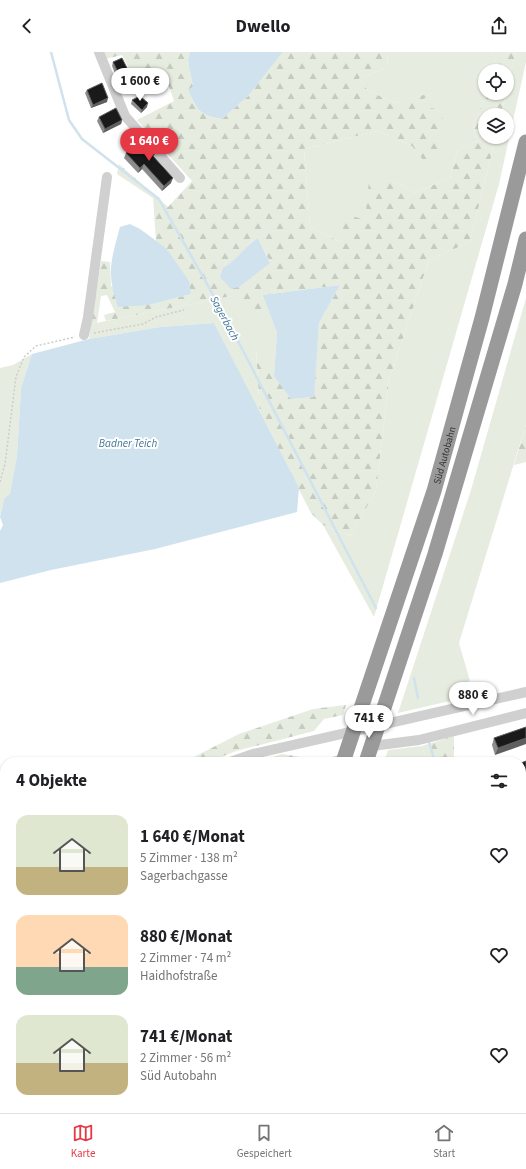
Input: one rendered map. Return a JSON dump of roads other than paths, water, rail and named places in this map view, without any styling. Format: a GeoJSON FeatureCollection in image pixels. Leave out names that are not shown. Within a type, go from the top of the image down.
{"type":"FeatureCollection","features":[{"type":"Feature","properties":{"kind":"highway","name":"Süd Autobahn"},"geometry":{"type":"LineString","coordinates":[[341,757],[434,490],[482,318],[526,142]]}},
{"type":"Feature","properties":{"kind":"highway","name":"Süd Autobahn"},"geometry":{"type":"LineString","coordinates":[[368,757],[435,554],[515,284],[526,239]]}},
{"type":"Feature","properties":{"kind":"highway"},"geometry":{"type":"LineString","coordinates":[[515,284],[526,264]]}},
{"type":"Feature","properties":{"kind":"street"},"geometry":{"type":"LineString","coordinates":[[99,52],[125,116],[180,178]]}},
{"type":"Feature","properties":{"kind":"street"},"geometry":{"type":"LineString","coordinates":[[84,335],[88,318],[107,177]]}},
{"type":"Feature","properties":{"kind":"street"},"geometry":{"type":"LineString","coordinates":[[244,757],[526,692]]}},
{"type":"Feature","properties":{"kind":"street"},"geometry":{"type":"LineString","coordinates":[[372,746],[419,740],[526,713]]}},
{"type":"Feature","properties":{"kind":"water"},"geometry":{"type":"Polygon","coordinates":[[[190,52],[283,52],[248,96],[222,119],[204,114],[200,111],[191,97],[188,90],[193,87],[188,60],[190,52]]]}},
{"type":"Feature","properties":{"kind":"water"},"geometry":{"type":"Polygon","coordinates":[[[130,224],[140,229],[166,248],[189,281],[191,294],[149,305],[118,307],[112,285],[112,258],[120,227],[130,224]]]}},
{"type":"Feature","properties":{"kind":"water"},"geometry":{"type":"Polygon","coordinates":[[[258,238],[270,263],[239,287],[231,289],[220,277],[223,268],[258,238]]]}},
{"type":"Feature","properties":{"kind":"water"},"geometry":{"type":"Polygon","coordinates":[[[340,285],[319,323],[314,397],[291,399],[274,376],[277,333],[263,295],[340,285]]]}},
{"type":"Feature","properties":{"kind":"water","name":"Badner Teich"},"geometry":{"type":"Polygon","coordinates":[[[214,323],[299,488],[297,512],[155,549],[51,570],[0,583],[0,531],[3,525],[0,517],[4,499],[10,494],[17,456],[21,388],[32,354],[89,339],[160,327],[214,323]]]}},
{"type":"Feature","properties":{"kind":"waterway","name":"Sagerbach"},"geometry":{"type":"LineString","coordinates":[[51,52],[69,120],[82,139],[159,199],[224,314],[376,608]]}},
{"type":"Feature","properties":{"kind":"waterway","name":"Sagerbach"},"geometry":{"type":"LineString","coordinates":[[414,678],[418,698]]}},
{"type":"Feature","properties":{"kind":"waterway","name":"Sagerbach"},"geometry":{"type":"LineString","coordinates":[[429,742],[434,757]]}}]}
